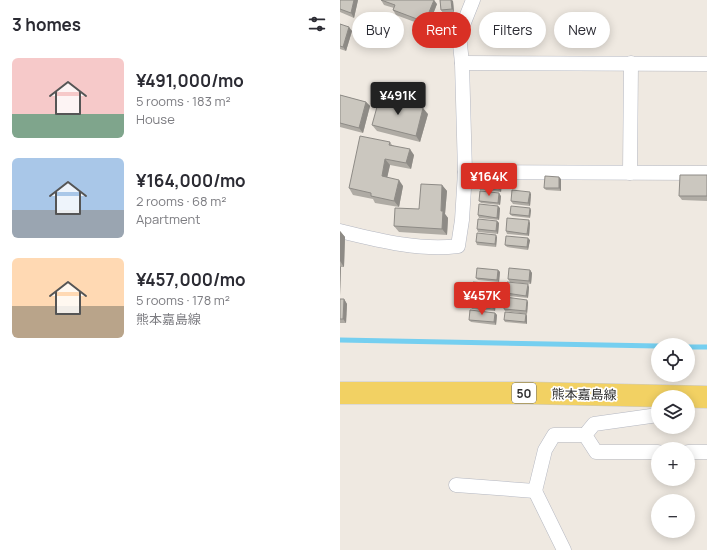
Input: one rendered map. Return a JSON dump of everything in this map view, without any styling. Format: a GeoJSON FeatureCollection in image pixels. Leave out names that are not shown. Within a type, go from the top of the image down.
{"type":"FeatureCollection","features":[{"type":"Feature","properties":{"kind":"main road","name":"熊本嘉島線"},"geometry":{"type":"LineString","coordinates":[[340,393],[529,393],[651,396]]}},
{"type":"Feature","properties":{"kind":"main road","name":"熊本嘉島線"},"geometry":{"type":"LineString","coordinates":[[695,397],[707,397]]}},
{"type":"Feature","properties":{"kind":"street"},"geometry":{"type":"LineString","coordinates":[[340,231],[392,243],[445,248],[458,246],[462,220],[465,172],[462,63],[459,35],[473,0]]}},
{"type":"Feature","properties":{"kind":"street"},"geometry":{"type":"LineString","coordinates":[[462,63],[707,64]]}},
{"type":"Feature","properties":{"kind":"street"},"geometry":{"type":"LineString","coordinates":[[630,173],[631,63]]}},
{"type":"Feature","properties":{"kind":"street"},"geometry":{"type":"LineString","coordinates":[[465,172],[707,173]]}},
{"type":"Feature","properties":{"kind":"street"},"geometry":{"type":"LineString","coordinates":[[585,435],[594,424],[651,416]]}},
{"type":"Feature","properties":{"kind":"street"},"geometry":{"type":"LineString","coordinates":[[564,550],[535,492],[545,450],[554,435],[585,435]]}},
{"type":"Feature","properties":{"kind":"street"},"geometry":{"type":"LineString","coordinates":[[585,435],[596,452],[651,452]]}},
{"type":"Feature","properties":{"kind":"street"},"geometry":{"type":"LineString","coordinates":[[695,452],[707,452]]}},
{"type":"Feature","properties":{"kind":"street"},"geometry":{"type":"LineString","coordinates":[[456,484],[535,492]]}},
{"type":"Feature","properties":{"kind":"building"},"geometry":{"type":"Polygon","coordinates":[[[340,0],[354,0],[351,13],[340,9],[340,0]]]}},
{"type":"Feature","properties":{"kind":"building"},"geometry":{"type":"Polygon","coordinates":[[[381,0],[434,0],[429,12],[412,12],[412,17],[404,14],[404,12],[393,10],[395,5],[381,0]]]}},
{"type":"Feature","properties":{"kind":"building"},"geometry":{"type":"Polygon","coordinates":[[[440,0],[451,0],[452,9],[441,10],[440,0]]]}},
{"type":"Feature","properties":{"kind":"building"},"geometry":{"type":"Polygon","coordinates":[[[340,24],[349,27],[343,47],[340,46],[340,24]]]}},
{"type":"Feature","properties":{"kind":"building"},"geometry":{"type":"Polygon","coordinates":[[[340,95],[366,102],[359,128],[340,123],[340,95]]]}},
{"type":"Feature","properties":{"kind":"building"},"geometry":{"type":"Polygon","coordinates":[[[380,96],[423,108],[416,136],[372,125],[380,96]]]}},
{"type":"Feature","properties":{"kind":"building"},"geometry":{"type":"Polygon","coordinates":[[[360,136],[390,142],[389,145],[410,149],[406,163],[385,159],[382,176],[399,180],[394,201],[371,196],[371,193],[349,188],[360,136]]]}},
{"type":"Feature","properties":{"kind":"building"},"geometry":{"type":"Polygon","coordinates":[[[680,175],[707,175],[707,196],[679,196],[680,175]]]}},
{"type":"Feature","properties":{"kind":"building"},"geometry":{"type":"Polygon","coordinates":[[[545,176],[559,177],[559,188],[544,188],[545,176]]]}},
{"type":"Feature","properties":{"kind":"building"},"geometry":{"type":"Polygon","coordinates":[[[480,177],[500,179],[499,190],[479,188],[480,177]]]}},
{"type":"Feature","properties":{"kind":"building"},"geometry":{"type":"Polygon","coordinates":[[[421,184],[442,185],[442,229],[394,226],[395,208],[419,209],[421,184]]]}},
{"type":"Feature","properties":{"kind":"building"},"geometry":{"type":"Polygon","coordinates":[[[512,190],[530,192],[528,203],[511,201],[512,190]]]}},
{"type":"Feature","properties":{"kind":"building"},"geometry":{"type":"Polygon","coordinates":[[[480,191],[499,193],[498,203],[479,201],[480,191]]]}},
{"type":"Feature","properties":{"kind":"building"},"geometry":{"type":"Polygon","coordinates":[[[479,204],[498,206],[497,218],[478,215],[479,204]]]}},
{"type":"Feature","properties":{"kind":"building"},"geometry":{"type":"Polygon","coordinates":[[[511,206],[530,208],[529,216],[510,214],[511,206]]]}},
{"type":"Feature","properties":{"kind":"building"},"geometry":{"type":"Polygon","coordinates":[[[507,218],[529,220],[527,234],[506,231],[507,218]]]}},
{"type":"Feature","properties":{"kind":"building"},"geometry":{"type":"Polygon","coordinates":[[[478,219],[497,221],[496,231],[477,229],[478,219]]]}},
{"type":"Feature","properties":{"kind":"building"},"geometry":{"type":"Polygon","coordinates":[[[477,233],[496,235],[495,244],[476,242],[477,233]]]}},
{"type":"Feature","properties":{"kind":"building"},"geometry":{"type":"Polygon","coordinates":[[[506,236],[528,238],[527,247],[505,245],[506,236]]]}},
{"type":"Feature","properties":{"kind":"building"},"geometry":{"type":"Polygon","coordinates":[[[477,268],[498,270],[497,280],[476,278],[477,268]]]}},
{"type":"Feature","properties":{"kind":"building"},"geometry":{"type":"Polygon","coordinates":[[[509,268],[530,270],[529,281],[508,279],[509,268]]]}},
{"type":"Feature","properties":{"kind":"building"},"geometry":{"type":"Polygon","coordinates":[[[473,282],[495,284],[494,295],[472,293],[473,282]]]}},
{"type":"Feature","properties":{"kind":"building"},"geometry":{"type":"Polygon","coordinates":[[[507,282],[528,284],[526,296],[506,293],[507,282]]]}},
{"type":"Feature","properties":{"kind":"building"},"geometry":{"type":"Polygon","coordinates":[[[471,296],[494,299],[493,309],[470,306],[471,296]]]}},
{"type":"Feature","properties":{"kind":"building"},"geometry":{"type":"Polygon","coordinates":[[[505,297],[527,300],[526,311],[504,309],[505,297]]]}},
{"type":"Feature","properties":{"kind":"building"},"geometry":{"type":"Polygon","coordinates":[[[340,299],[344,299],[343,319],[340,319],[340,299]]]}},
{"type":"Feature","properties":{"kind":"building"},"geometry":{"type":"Polygon","coordinates":[[[470,310],[495,313],[494,322],[469,320],[470,310]]]}},
{"type":"Feature","properties":{"kind":"building"},"geometry":{"type":"Polygon","coordinates":[[[505,312],[526,314],[525,322],[504,320],[505,312]]]}},
{"type":"Feature","properties":{"kind":"waterway"},"geometry":{"type":"LineString","coordinates":[[340,340],[651,346]]}},
{"type":"Feature","properties":{"kind":"waterway"},"geometry":{"type":"LineString","coordinates":[[695,347],[707,347]]}}]}
